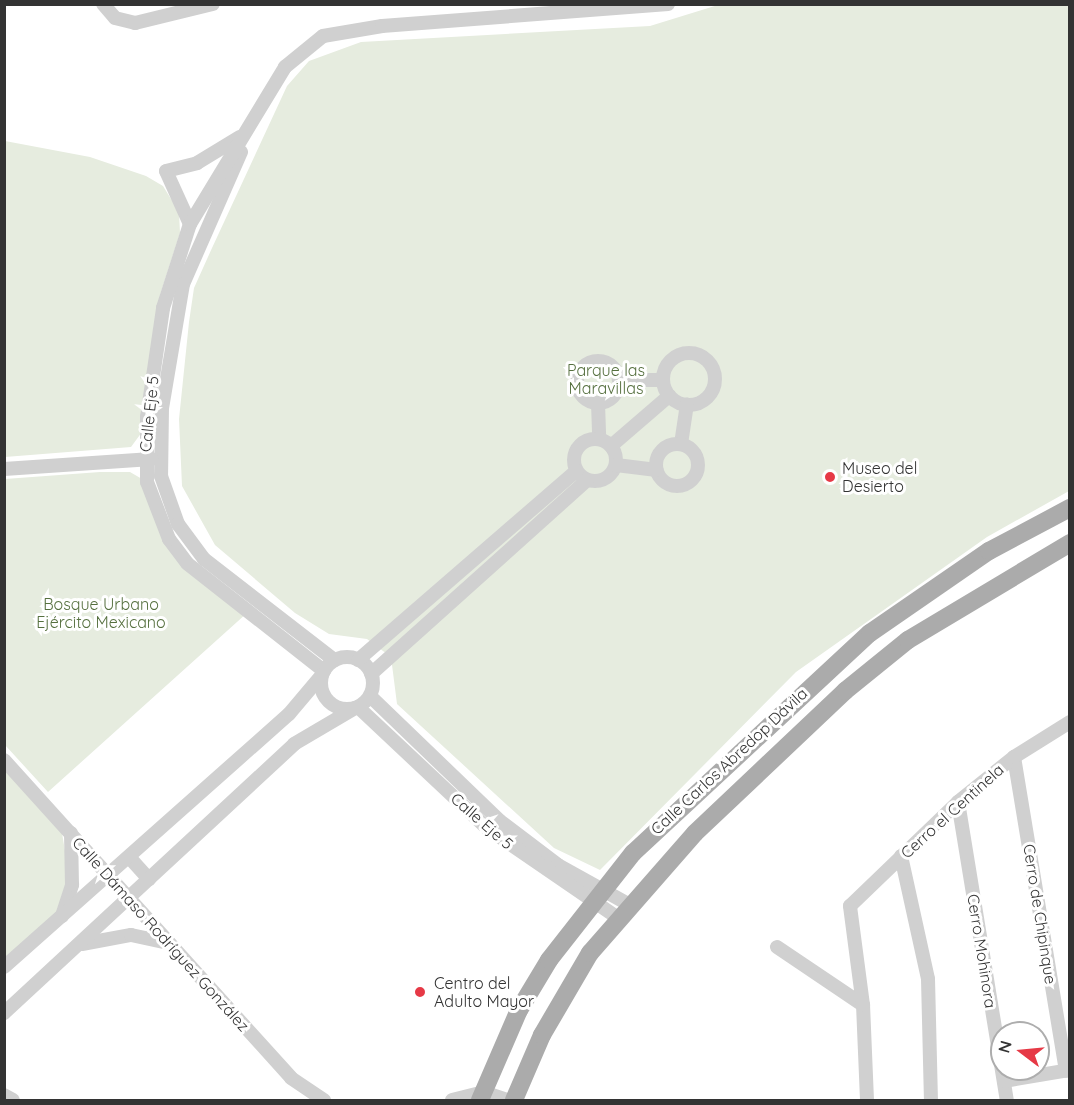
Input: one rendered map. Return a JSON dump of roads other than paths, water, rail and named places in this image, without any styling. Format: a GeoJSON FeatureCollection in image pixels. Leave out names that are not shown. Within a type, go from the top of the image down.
{"type":"FeatureCollection","features":[{"type":"Feature","properties":{"kind":"main road","name":"Calle Carlos Abredop Dávila"},"geometry":{"type":"LineString","coordinates":[[482,1096],[519,1010],[596,895],[682,804],[870,633],[989,550],[1070,508]]}},
{"type":"Feature","properties":{"kind":"main road","name":"Calle Carlos Abredop Dávila"},"geometry":{"type":"LineString","coordinates":[[514,1101],[564,995],[624,912],[688,840],[845,691],[970,598],[1070,543]]}},
{"type":"Feature","properties":{"kind":"street"},"geometry":{"type":"LineString","coordinates":[[102,4],[116,18],[135,23],[213,4]]}},
{"type":"Feature","properties":{"kind":"street"},"geometry":{"type":"LineString","coordinates":[[190,224],[166,171],[197,163],[244,137],[253,118],[301,51],[345,30],[668,4]]}},
{"type":"Feature","properties":{"kind":"street","name":"Calle Eje 5"},"geometry":{"type":"LineString","coordinates":[[244,137],[190,224],[163,308],[144,460],[157,514],[187,563],[323,673]]}},
{"type":"Feature","properties":{"kind":"street","name":"Calle Eje 5"},"geometry":{"type":"LineString","coordinates":[[244,137],[219,201],[192,259],[176,314],[159,457],[169,504],[196,550],[334,660]]}},
{"type":"Feature","properties":{"kind":"street"},"geometry":{"type":"LineString","coordinates":[[197,163],[219,201]]}},
{"type":"Feature","properties":{"kind":"street"},"geometry":{"type":"LineString","coordinates":[[681,354],[706,359],[714,374],[712,391],[700,402],[687,405],[669,396],[663,380],[668,364],[681,354]]}},
{"type":"Feature","properties":{"kind":"street"},"geometry":{"type":"LineString","coordinates":[[601,361],[613,368],[619,380],[611,399],[598,403],[580,394],[577,381],[582,368],[601,361]]}},
{"type":"Feature","properties":{"kind":"street"},"geometry":{"type":"LineString","coordinates":[[619,380],[663,380]]}},
{"type":"Feature","properties":{"kind":"street"},"geometry":{"type":"LineString","coordinates":[[582,476],[576,450],[586,441],[605,443],[669,396]]}},
{"type":"Feature","properties":{"kind":"street"},"geometry":{"type":"LineString","coordinates":[[598,403],[605,443],[616,465]]}},
{"type":"Feature","properties":{"kind":"street"},"geometry":{"type":"LineString","coordinates":[[681,444],[687,405]]}},
{"type":"Feature","properties":{"kind":"street"},"geometry":{"type":"LineString","coordinates":[[616,465],[657,470],[670,484],[683,485],[694,477],[696,457],[681,444]]}},
{"type":"Feature","properties":{"kind":"street"},"geometry":{"type":"LineString","coordinates":[[657,470],[662,451],[681,444]]}},
{"type":"Feature","properties":{"kind":"street"},"geometry":{"type":"LineString","coordinates":[[4,469],[144,460],[159,457]]}},
{"type":"Feature","properties":{"kind":"street"},"geometry":{"type":"LineString","coordinates":[[4,967],[290,714],[334,660],[358,660],[497,541],[582,476],[608,477],[616,465]]}},
{"type":"Feature","properties":{"kind":"street"},"geometry":{"type":"LineString","coordinates":[[4,1013],[294,744],[357,707],[369,696],[371,674],[508,553],[582,476]]}},
{"type":"Feature","properties":{"kind":"street"},"geometry":{"type":"LineString","coordinates":[[497,541],[508,553]]}},
{"type":"Feature","properties":{"kind":"street"},"geometry":{"type":"LineString","coordinates":[[485,551],[497,563]]}},
{"type":"Feature","properties":{"kind":"street"},"geometry":{"type":"LineString","coordinates":[[358,660],[371,674]]}},
{"type":"Feature","properties":{"kind":"street"},"geometry":{"type":"LineString","coordinates":[[323,673],[326,699],[339,708],[357,707]]}},
{"type":"Feature","properties":{"kind":"street","name":"Calle Eje 5"},"geometry":{"type":"LineString","coordinates":[[369,696],[500,821],[596,895]]}},
{"type":"Feature","properties":{"kind":"street","name":"Calle Eje 5"},"geometry":{"type":"LineString","coordinates":[[357,707],[487,828],[624,912]]}},
{"type":"Feature","properties":{"kind":"street","name":"Cerro el Centinela"},"geometry":{"type":"LineString","coordinates":[[863,1005],[849,914],[857,898],[958,802],[1014,757],[1070,722]]}},
{"type":"Feature","properties":{"kind":"street","name":"Cerro de Chipinque"},"geometry":{"type":"LineString","coordinates":[[1014,757],[1068,1071]]}},
{"type":"Feature","properties":{"kind":"street","name":"Calle Dámaso Rodríguez González"},"geometry":{"type":"LineString","coordinates":[[4,760],[291,1078],[324,1101]]}},
{"type":"Feature","properties":{"kind":"street","name":"Cerro Mohinora"},"geometry":{"type":"LineString","coordinates":[[958,802],[994,1021]]}},
{"type":"Feature","properties":{"kind":"street"},"geometry":{"type":"LineString","coordinates":[[61,918],[72,885],[71,833]]}},
{"type":"Feature","properties":{"kind":"street"},"geometry":{"type":"LineString","coordinates":[[901,856],[928,979],[931,1101]]}},
{"type":"Feature","properties":{"kind":"street"},"geometry":{"type":"LineString","coordinates":[[129,857],[149,879]]}},
{"type":"Feature","properties":{"kind":"street"},"geometry":{"type":"LineString","coordinates":[[80,944],[124,935],[170,944]]}},
{"type":"Feature","properties":{"kind":"street"},"geometry":{"type":"LineString","coordinates":[[777,947],[863,1005],[867,1101]]}},
{"type":"Feature","properties":{"kind":"street"},"geometry":{"type":"LineString","coordinates":[[1050,1074],[1068,1071]]}},
{"type":"Feature","properties":{"kind":"street","name":"Cerro Mohinora"},"geometry":{"type":"LineString","coordinates":[[1004,1081],[1007,1101]]}},
{"type":"Feature","properties":{"kind":"street"},"geometry":{"type":"LineString","coordinates":[[4,1095],[13,1101]]}},
{"type":"Feature","properties":{"kind":"street"},"geometry":{"type":"LineString","coordinates":[[452,1101],[482,1096],[508,1101]]}},
{"type":"Feature","properties":{"kind":"place","name":"Museo del Desierto"},"geometry":{"type":"Point","coordinates":[830,477]}},
{"type":"Feature","properties":{"kind":"place","name":"Centro del Adulto Mayor"},"geometry":{"type":"Point","coordinates":[420,992]}},
{"type":"Feature","properties":{"kind":"park label","name":"Parque las Maravillas"},"geometry":{"type":"Point","coordinates":[606,379]}},
{"type":"Feature","properties":{"kind":"park label","name":"Bosque Urbano Ejército Mexicano"},"geometry":{"type":"Point","coordinates":[101,613]}}]}
